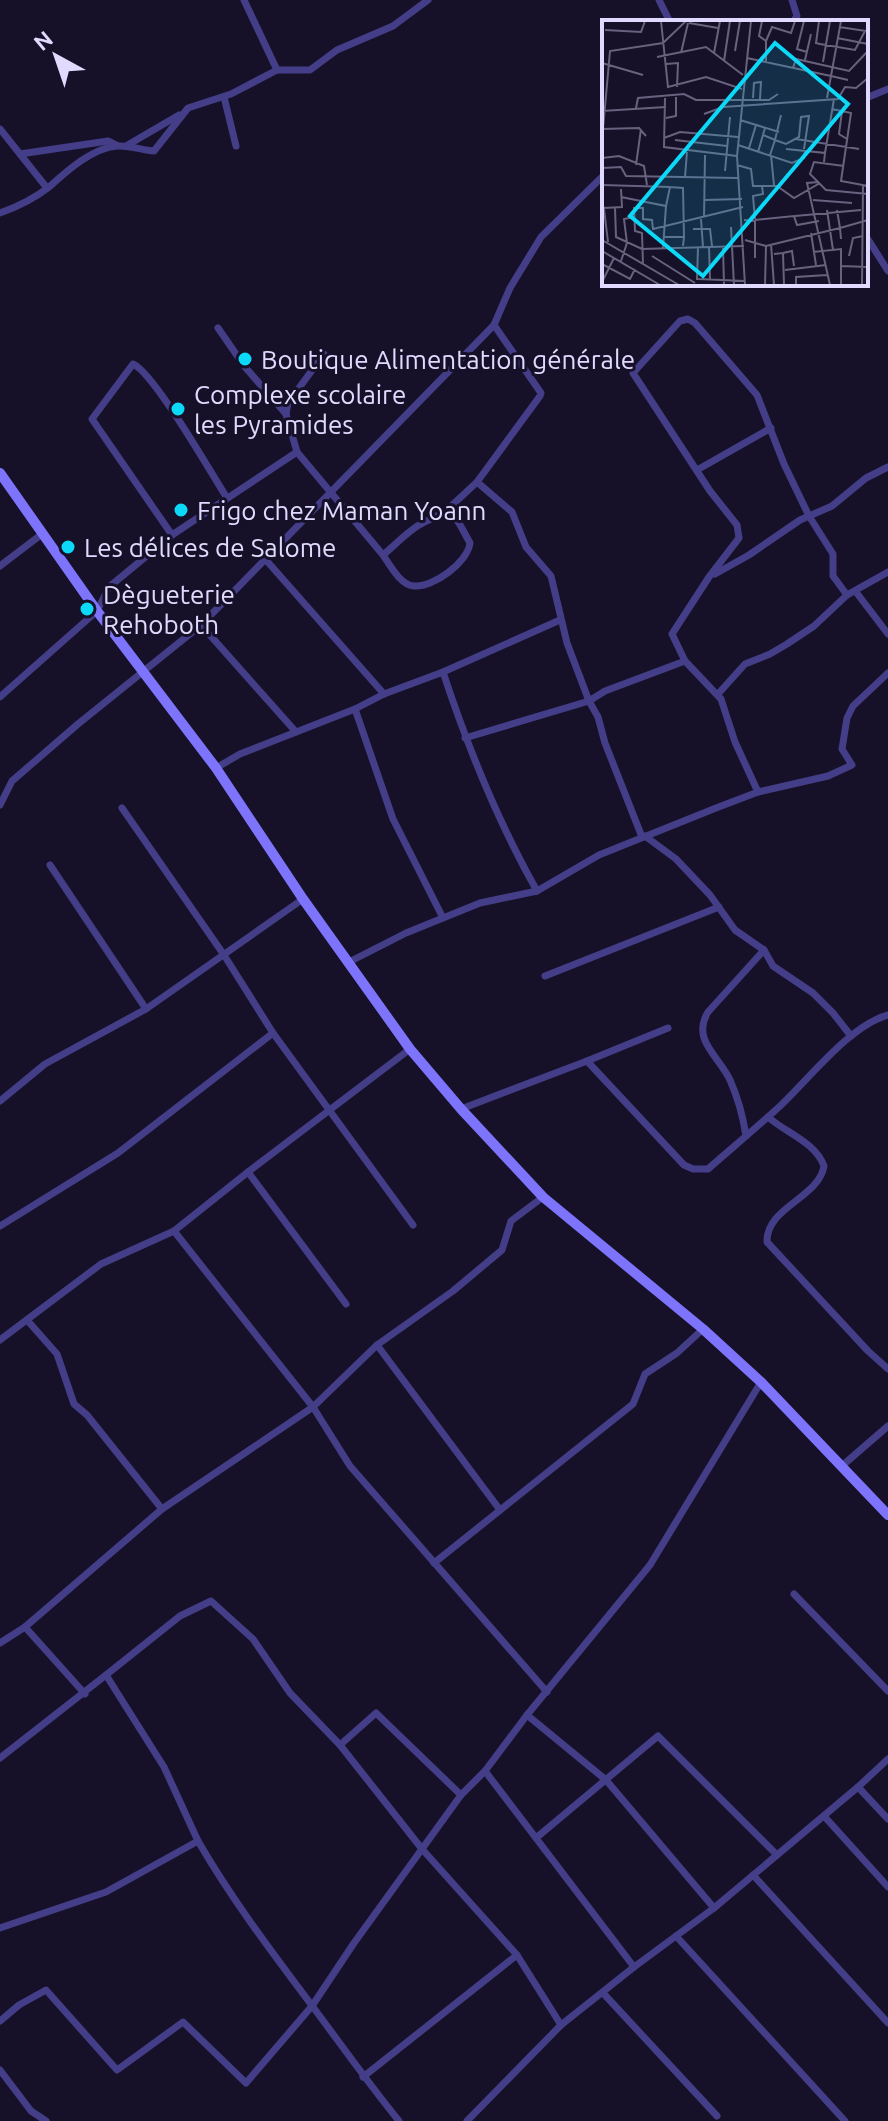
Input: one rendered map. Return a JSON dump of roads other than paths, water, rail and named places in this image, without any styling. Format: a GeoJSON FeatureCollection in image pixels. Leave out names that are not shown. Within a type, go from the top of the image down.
{"type":"FeatureCollection","features":[{"type":"Feature","properties":{"kind":"street"},"geometry":{"type":"LineString","coordinates":[[244,0],[277,70]]}},
{"type":"Feature","properties":{"kind":"street"},"geometry":{"type":"LineString","coordinates":[[0,213],[17,207],[47,188],[72,167],[108,148],[123,146],[197,104],[249,87],[277,70],[310,70],[337,50],[393,26],[428,0]]}},
{"type":"Feature","properties":{"kind":"street"},"geometry":{"type":"LineString","coordinates":[[659,0],[669,20]]}},
{"type":"Feature","properties":{"kind":"street"},"geometry":{"type":"LineString","coordinates":[[792,0],[797,16],[794,20]]}},
{"type":"Feature","properties":{"kind":"street"},"geometry":{"type":"LineString","coordinates":[[868,97],[888,89]]}},
{"type":"Feature","properties":{"kind":"street"},"geometry":{"type":"LineString","coordinates":[[224,97],[236,146]]}},
{"type":"Feature","properties":{"kind":"street"},"geometry":{"type":"LineString","coordinates":[[20,154],[108,141],[154,151],[184,112]]}},
{"type":"Feature","properties":{"kind":"street"},"geometry":{"type":"LineString","coordinates":[[0,129],[47,188]]}},
{"type":"Feature","properties":{"kind":"street"},"geometry":{"type":"LineString","coordinates":[[0,805],[12,781],[201,625],[494,325],[510,288],[541,237],[602,177]]}},
{"type":"Feature","properties":{"kind":"street"},"geometry":{"type":"LineString","coordinates":[[868,239],[888,271]]}},
{"type":"Feature","properties":{"kind":"street"},"geometry":{"type":"LineString","coordinates":[[758,792],[718,694],[685,661],[672,634],[709,577],[737,543],[740,532],[633,373],[680,321],[688,319],[695,323],[757,395],[784,464],[809,516],[831,550],[833,576],[847,595]]}},
{"type":"Feature","properties":{"kind":"street"},"geometry":{"type":"LineString","coordinates":[[383,555],[413,529],[434,520],[477,482],[541,393],[494,325]]}},
{"type":"Feature","properties":{"kind":"street"},"geometry":{"type":"LineString","coordinates":[[218,328],[245,367],[286,414],[297,452],[397,574],[412,586],[452,571],[466,554],[470,543],[448,509]]}},
{"type":"Feature","properties":{"kind":"street"},"geometry":{"type":"LineString","coordinates":[[286,414],[288,403],[324,354]]}},
{"type":"Feature","properties":{"kind":"street"},"geometry":{"type":"LineString","coordinates":[[172,535],[92,419],[133,364],[153,384],[227,498]]}},
{"type":"Feature","properties":{"kind":"street"},"geometry":{"type":"LineString","coordinates":[[697,470],[771,428]]}},
{"type":"Feature","properties":{"kind":"street"},"geometry":{"type":"LineString","coordinates":[[0,697],[97,611],[109,587],[172,535],[297,452]]}},
{"type":"Feature","properties":{"kind":"street"},"geometry":{"type":"LineString","coordinates":[[709,577],[749,555],[781,531],[832,506],[866,478],[888,467]]}},
{"type":"Feature","properties":{"kind":"street"},"geometry":{"type":"LineString","coordinates":[[0,473],[97,611],[216,768],[303,899],[410,1049],[461,1109],[543,1197],[703,1329],[761,1382],[888,1515]]}},
{"type":"Feature","properties":{"kind":"street"},"geometry":{"type":"LineString","coordinates":[[477,482],[512,512],[526,547],[551,576],[560,620],[605,743],[644,836],[676,859],[735,930],[764,950],[773,966],[813,993],[851,1036]]}},
{"type":"Feature","properties":{"kind":"street"},"geometry":{"type":"LineString","coordinates":[[0,566],[42,534]]}},
{"type":"Feature","properties":{"kind":"street"},"geometry":{"type":"LineString","coordinates":[[266,560],[384,694]]}},
{"type":"Feature","properties":{"kind":"street"},"geometry":{"type":"LineString","coordinates":[[718,694],[745,664],[787,644],[814,626],[847,595],[888,572]]}},
{"type":"Feature","properties":{"kind":"street"},"geometry":{"type":"LineString","coordinates":[[856,592],[888,634]]}},
{"type":"Feature","properties":{"kind":"street"},"geometry":{"type":"LineString","coordinates":[[216,768],[240,754],[355,709],[560,620]]}},
{"type":"Feature","properties":{"kind":"street"},"geometry":{"type":"LineString","coordinates":[[201,625],[296,732]]}},
{"type":"Feature","properties":{"kind":"street"},"geometry":{"type":"LineString","coordinates":[[465,738],[589,701],[605,691],[685,661]]}},
{"type":"Feature","properties":{"kind":"street"},"geometry":{"type":"LineString","coordinates":[[443,672],[465,738],[509,841],[537,891]]}},
{"type":"Feature","properties":{"kind":"street"},"geometry":{"type":"LineString","coordinates":[[349,962],[480,903],[537,891],[599,855],[644,836],[758,792],[828,776],[852,765],[842,749],[847,718],[853,706],[888,673]]}},
{"type":"Feature","properties":{"kind":"street"},"geometry":{"type":"LineString","coordinates":[[355,709],[393,819],[443,918]]}},
{"type":"Feature","properties":{"kind":"street"},"geometry":{"type":"LineString","coordinates":[[122,808],[224,955],[273,1033],[413,1225]]}},
{"type":"Feature","properties":{"kind":"street"},"geometry":{"type":"LineString","coordinates":[[50,865],[146,1009]]}},
{"type":"Feature","properties":{"kind":"street"},"geometry":{"type":"LineString","coordinates":[[0,1101],[45,1064],[146,1009],[303,899]]}},
{"type":"Feature","properties":{"kind":"street"},"geometry":{"type":"LineString","coordinates":[[545,976],[719,907]]}},
{"type":"Feature","properties":{"kind":"street"},"geometry":{"type":"LineString","coordinates":[[746,1136],[737,1096],[705,1041],[702,1023],[764,950]]}},
{"type":"Feature","properties":{"kind":"street"},"geometry":{"type":"LineString","coordinates":[[587,1061],[684,1165],[693,1169],[708,1169],[768,1117],[866,1023],[888,1015]]}},
{"type":"Feature","properties":{"kind":"street"},"geometry":{"type":"LineString","coordinates":[[461,1109],[668,1028]]}},
{"type":"Feature","properties":{"kind":"street"},"geometry":{"type":"LineString","coordinates":[[0,1226],[118,1153],[273,1033]]}},
{"type":"Feature","properties":{"kind":"street"},"geometry":{"type":"LineString","coordinates":[[0,1340],[101,1264],[174,1231],[410,1049]]}},
{"type":"Feature","properties":{"kind":"street"},"geometry":{"type":"LineString","coordinates":[[768,1117],[809,1145],[824,1166],[818,1181],[770,1228],[767,1242],[888,1369]]}},
{"type":"Feature","properties":{"kind":"street"},"geometry":{"type":"LineString","coordinates":[[248,1172],[346,1304]]}},
{"type":"Feature","properties":{"kind":"street"},"geometry":{"type":"LineString","coordinates":[[0,1643],[25,1627],[162,1509],[313,1407],[377,1345],[453,1291],[502,1250],[511,1221],[543,1197]]}},
{"type":"Feature","properties":{"kind":"street"},"geometry":{"type":"LineString","coordinates":[[174,1231],[313,1407],[350,1466],[547,1692]]}},
{"type":"Feature","properties":{"kind":"street"},"geometry":{"type":"LineString","coordinates":[[27,1320],[57,1354],[74,1404],[87,1415],[162,1509]]}},
{"type":"Feature","properties":{"kind":"street"},"geometry":{"type":"LineString","coordinates":[[434,1563],[633,1404],[645,1374],[677,1353],[703,1329]]}},
{"type":"Feature","properties":{"kind":"street"},"geometry":{"type":"LineString","coordinates":[[377,1345],[500,1510]]}},
{"type":"Feature","properties":{"kind":"street"},"geometry":{"type":"LineString","coordinates":[[0,2021],[19,2005],[46,1990],[117,2070],[183,2022],[246,2083],[312,2006],[461,1795],[485,1771],[650,1565],[761,1382]]}},
{"type":"Feature","properties":{"kind":"street"},"geometry":{"type":"LineString","coordinates":[[843,1465],[888,1426]]}},
{"type":"Feature","properties":{"kind":"street"},"geometry":{"type":"LineString","coordinates":[[794,1594],[888,1691]]}},
{"type":"Feature","properties":{"kind":"street"},"geometry":{"type":"LineString","coordinates":[[0,1758],[180,1616],[211,1601],[253,1639],[290,1693],[340,1745],[422,1849],[517,1955],[561,2025]]}},
{"type":"Feature","properties":{"kind":"street"},"geometry":{"type":"LineString","coordinates":[[25,1627],[85,1694]]}},
{"type":"Feature","properties":{"kind":"street"},"geometry":{"type":"LineString","coordinates":[[106,1675],[164,1767],[198,1841],[221,1881],[363,2077],[399,2121]]}},
{"type":"Feature","properties":{"kind":"street"},"geometry":{"type":"LineString","coordinates":[[340,1745],[376,1713],[461,1795]]}},
{"type":"Feature","properties":{"kind":"street"},"geometry":{"type":"LineString","coordinates":[[527,1715],[606,1780],[714,1908]]}},
{"type":"Feature","properties":{"kind":"street"},"geometry":{"type":"LineString","coordinates":[[536,1838],[658,1736],[777,1855]]}},
{"type":"Feature","properties":{"kind":"street"},"geometry":{"type":"LineString","coordinates":[[467,2121],[561,2025],[714,1908],[888,1759]]}},
{"type":"Feature","properties":{"kind":"street"},"geometry":{"type":"LineString","coordinates":[[485,1771],[634,1967]]}},
{"type":"Feature","properties":{"kind":"street"},"geometry":{"type":"LineString","coordinates":[[858,1787],[888,1819]]}},
{"type":"Feature","properties":{"kind":"street"},"geometry":{"type":"LineString","coordinates":[[824,1816],[888,1887]]}},
{"type":"Feature","properties":{"kind":"street"},"geometry":{"type":"LineString","coordinates":[[0,1928],[106,1892],[198,1841]]}},
{"type":"Feature","properties":{"kind":"street"},"geometry":{"type":"LineString","coordinates":[[753,1875],[888,2023]]}},
{"type":"Feature","properties":{"kind":"street"},"geometry":{"type":"LineString","coordinates":[[676,1936],[845,2121]]}},
{"type":"Feature","properties":{"kind":"street"},"geometry":{"type":"LineString","coordinates":[[363,2077],[517,1955]]}},
{"type":"Feature","properties":{"kind":"street"},"geometry":{"type":"LineString","coordinates":[[603,1993],[717,2116]]}},
{"type":"Feature","properties":{"kind":"street"},"geometry":{"type":"LineString","coordinates":[[0,2070],[31,2111],[46,2121]]}},
{"type":"Feature","properties":{"kind":"street"},"geometry":{"type":"LineString","coordinates":[[24,2121],[31,2111]]}},
{"type":"Feature","properties":{"kind":"place","name":"Boutique Alimentation générale"},"geometry":{"type":"Point","coordinates":[245,359]}},
{"type":"Feature","properties":{"kind":"place","name":"Complexe scolaire les Pyramides"},"geometry":{"type":"Point","coordinates":[178,409]}},
{"type":"Feature","properties":{"kind":"place","name":"Frigo chez Maman Yoann"},"geometry":{"type":"Point","coordinates":[181,510]}},
{"type":"Feature","properties":{"kind":"place","name":"Les délices de Salome"},"geometry":{"type":"Point","coordinates":[68,547]}},
{"type":"Feature","properties":{"kind":"place","name":"Dègueterie Rehoboth"},"geometry":{"type":"Point","coordinates":[87,609]}}]}
